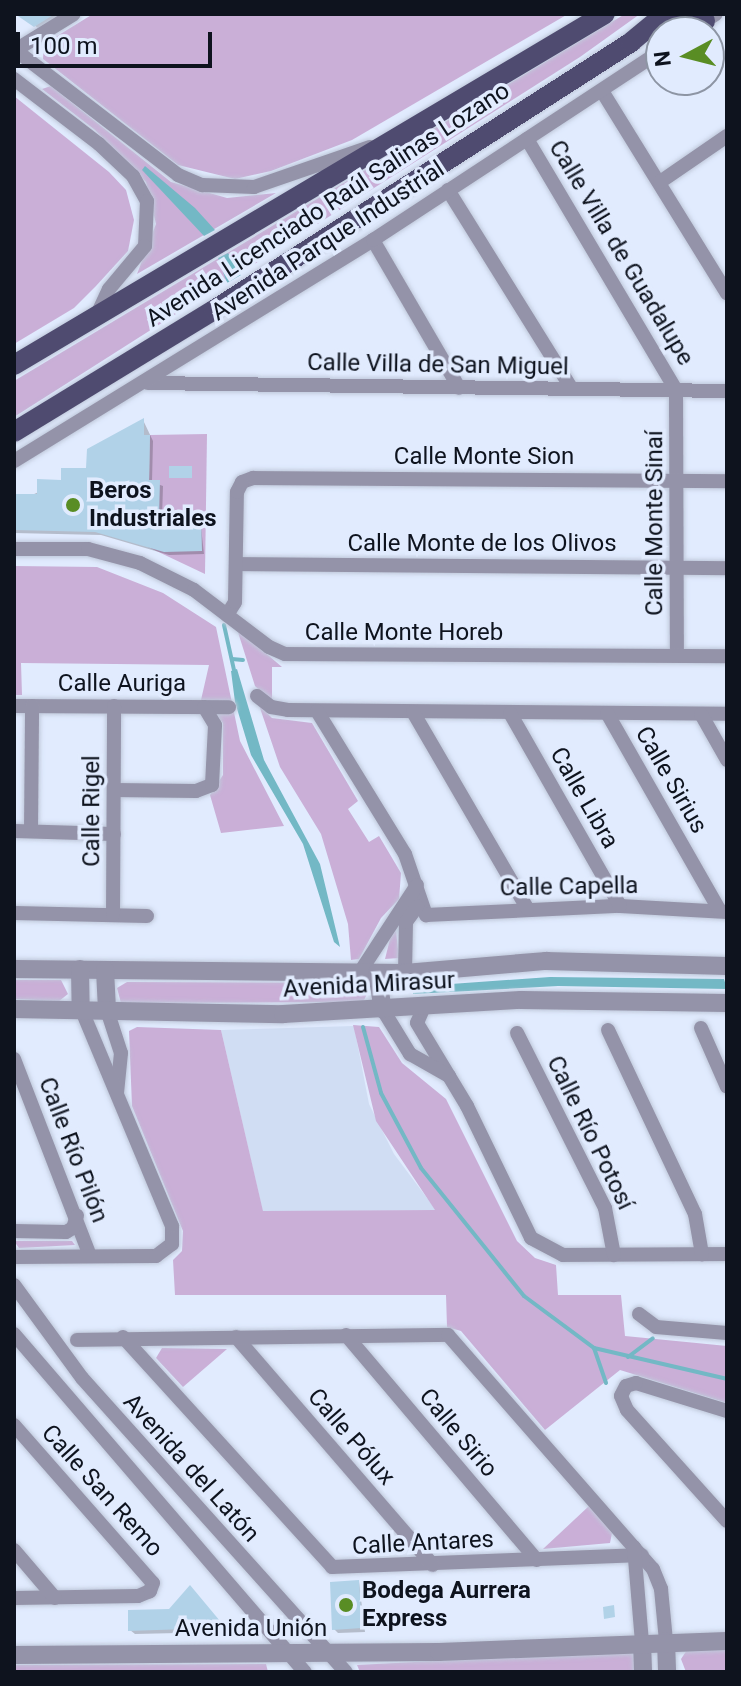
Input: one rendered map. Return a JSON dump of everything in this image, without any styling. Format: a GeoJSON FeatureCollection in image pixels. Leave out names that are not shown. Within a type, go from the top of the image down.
{"type":"FeatureCollection","features":[{"type":"Feature","properties":{"kind":"main road","name":"Avenida Licenciado Raúl Salinas Lozano"},"geometry":{"type":"LineString","coordinates":[[16,362],[398,141],[583,22],[605,14]]}},
{"type":"Feature","properties":{"kind":"main road","name":"Avenida Licenciado Raúl Salinas Lozano"},"geometry":{"type":"LineString","coordinates":[[14,432],[214,310],[645,30]]}},
{"type":"Feature","properties":{"kind":"street"},"geometry":{"type":"LineString","coordinates":[[74,14],[14,50],[72,89],[169,168],[202,185],[265,185],[360,149],[398,141]]}},
{"type":"Feature","properties":{"kind":"street","name":"Avenida Parque Industrial"},"geometry":{"type":"LineString","coordinates":[[14,461],[148,383],[645,62]]}},
{"type":"Feature","properties":{"kind":"street"},"geometry":{"type":"LineString","coordinates":[[14,79],[99,144],[133,176],[147,201],[145,246],[109,289],[96,317]]}},
{"type":"Feature","properties":{"kind":"street"},"geometry":{"type":"LineString","coordinates":[[602,91],[727,293]]}},
{"type":"Feature","properties":{"kind":"street"},"geometry":{"type":"LineString","coordinates":[[660,182],[727,136]]}},
{"type":"Feature","properties":{"kind":"street","name":"Calle Villa de Guadalupe"},"geometry":{"type":"LineString","coordinates":[[527,139],[676,390]]}},
{"type":"Feature","properties":{"kind":"street"},"geometry":{"type":"LineString","coordinates":[[448,190],[572,389]]}},
{"type":"Feature","properties":{"kind":"street"},"geometry":{"type":"LineString","coordinates":[[373,240],[459,388]]}},
{"type":"Feature","properties":{"kind":"street","name":"Calle Villa de San Miguel"},"geometry":{"type":"LineString","coordinates":[[148,383],[727,391]]}},
{"type":"Feature","properties":{"kind":"street","name":"Calle Monte Sinaí"},"geometry":{"type":"LineString","coordinates":[[676,390],[677,655]]}},
{"type":"Feature","properties":{"kind":"street","name":"Calle Monte Sion"},"geometry":{"type":"LineString","coordinates":[[236,564],[237,492],[242,482],[253,478],[727,481]]}},
{"type":"Feature","properties":{"kind":"street","name":"Calle Monte Horeb"},"geometry":{"type":"LineString","coordinates":[[14,549],[88,549],[122,557],[194,590],[269,647],[290,655],[727,656]]}},
{"type":"Feature","properties":{"kind":"street"},"geometry":{"type":"LineString","coordinates":[[227,615],[235,602],[236,564]]}},
{"type":"Feature","properties":{"kind":"street","name":"Calle Monte de los Olivos"},"geometry":{"type":"LineString","coordinates":[[236,564],[727,568]]}},
{"type":"Feature","properties":{"kind":"street"},"geometry":{"type":"LineString","coordinates":[[257,696],[275,709],[317,711],[727,714]]}},
{"type":"Feature","properties":{"kind":"street","name":"Calle Auriga"},"geometry":{"type":"LineString","coordinates":[[14,706],[229,707]]}},
{"type":"Feature","properties":{"kind":"street"},"geometry":{"type":"LineString","coordinates":[[31,831],[32,706]]}},
{"type":"Feature","properties":{"kind":"street","name":"Calle Rigel"},"geometry":{"type":"LineString","coordinates":[[113,915],[114,706]]}},
{"type":"Feature","properties":{"kind":"street"},"geometry":{"type":"LineString","coordinates":[[114,790],[196,791],[212,785],[215,725],[204,707]]}},
{"type":"Feature","properties":{"kind":"street"},"geometry":{"type":"LineString","coordinates":[[317,711],[405,854],[417,885],[420,903],[406,922],[405,947],[414,972],[416,1013],[531,1238],[563,1255],[727,1254]]}},
{"type":"Feature","properties":{"kind":"street"},"geometry":{"type":"LineString","coordinates":[[413,712],[527,908]]}},
{"type":"Feature","properties":{"kind":"street","name":"Calle Libra"},"geometry":{"type":"LineString","coordinates":[[510,713],[620,906]]}},
{"type":"Feature","properties":{"kind":"street","name":"Calle Sirius"},"geometry":{"type":"LineString","coordinates":[[607,713],[724,911]]}},
{"type":"Feature","properties":{"kind":"street"},"geometry":{"type":"LineString","coordinates":[[701,714],[727,760]]}},
{"type":"Feature","properties":{"kind":"street"},"geometry":{"type":"LineString","coordinates":[[14,831],[114,834]]}},
{"type":"Feature","properties":{"kind":"street"},"geometry":{"type":"LineString","coordinates":[[417,885],[375,952],[368,972],[383,1010],[410,1054],[449,1076]]}},
{"type":"Feature","properties":{"kind":"street","name":"Calle Capella"},"geometry":{"type":"LineString","coordinates":[[420,903],[430,915],[527,908],[620,906],[724,911]]}},
{"type":"Feature","properties":{"kind":"street"},"geometry":{"type":"LineString","coordinates":[[14,913],[147,916]]}},
{"type":"Feature","properties":{"kind":"street"},"geometry":{"type":"LineString","coordinates":[[14,969],[414,972],[546,961],[727,966]]}},
{"type":"Feature","properties":{"kind":"street"},"geometry":{"type":"LineString","coordinates":[[14,1257],[161,1255],[173,1241],[172,1226],[81,1008],[80,969]]}},
{"type":"Feature","properties":{"kind":"street"},"geometry":{"type":"LineString","coordinates":[[105,970],[107,1010],[121,1053],[117,1094]]}},
{"type":"Feature","properties":{"kind":"street","name":"Avenida Mirasur"},"geometry":{"type":"LineString","coordinates":[[14,1009],[383,1010],[416,1013],[521,1000],[727,1003]]}},
{"type":"Feature","properties":{"kind":"street"},"geometry":{"type":"LineString","coordinates":[[701,1028],[727,1087]]}},
{"type":"Feature","properties":{"kind":"street"},"geometry":{"type":"LineString","coordinates":[[608,1030],[695,1214],[702,1254]]}},
{"type":"Feature","properties":{"kind":"street","name":"Calle Río Potosí"},"geometry":{"type":"LineString","coordinates":[[517,1033],[605,1208],[614,1255]]}},
{"type":"Feature","properties":{"kind":"street","name":"Calle Río Pilón"},"geometry":{"type":"LineString","coordinates":[[14,1059],[90,1256]]}},
{"type":"Feature","properties":{"kind":"street"},"geometry":{"type":"LineString","coordinates":[[14,1231],[66,1232],[73,1228],[77,1216]]}},
{"type":"Feature","properties":{"kind":"street","name":"Avenida del Latón"},"geometry":{"type":"LineString","coordinates":[[14,1285],[82,1378],[346,1672]]}},
{"type":"Feature","properties":{"kind":"street"},"geometry":{"type":"LineString","coordinates":[[639,1314],[656,1327],[727,1333]]}},
{"type":"Feature","properties":{"kind":"street"},"geometry":{"type":"LineString","coordinates":[[77,1340],[442,1333],[454,1339],[637,1552],[661,1589],[667,1672]]}},
{"type":"Feature","properties":{"kind":"street","name":"Avenida del Latón"},"geometry":{"type":"LineString","coordinates":[[14,1334],[305,1672]]}},
{"type":"Feature","properties":{"kind":"street","name":"Calle Sirio"},"geometry":{"type":"LineString","coordinates":[[346,1335],[537,1560]]}},
{"type":"Feature","properties":{"kind":"street","name":"Calle Antares"},"geometry":{"type":"LineString","coordinates":[[123,1337],[326,1564],[343,1569],[637,1552]]}},
{"type":"Feature","properties":{"kind":"street","name":"Calle Pólux"},"geometry":{"type":"LineString","coordinates":[[236,1337],[433,1565]]}},
{"type":"Feature","properties":{"kind":"street"},"geometry":{"type":"LineString","coordinates":[[64,1395],[82,1378]]}},
{"type":"Feature","properties":{"kind":"street"},"geometry":{"type":"LineString","coordinates":[[727,1411],[636,1383],[621,1396],[627,1410],[727,1521]]}},
{"type":"Feature","properties":{"kind":"street","name":"Calle San Remo"},"geometry":{"type":"LineString","coordinates":[[14,1425],[153,1587],[138,1596],[55,1598]]}},
{"type":"Feature","properties":{"kind":"street"},"geometry":{"type":"LineString","coordinates":[[14,1550],[55,1598]]}},
{"type":"Feature","properties":{"kind":"street"},"geometry":{"type":"LineString","coordinates":[[637,1552],[643,1672]]}},
{"type":"Feature","properties":{"kind":"street"},"geometry":{"type":"LineString","coordinates":[[14,1598],[55,1598]]}},
{"type":"Feature","properties":{"kind":"street","name":"Avenida Unión"},"geometry":{"type":"LineString","coordinates":[[14,1655],[328,1653],[727,1641]]}},
{"type":"Feature","properties":{"kind":"shaded area"},"geometry":{"type":"Polygon","coordinates":[[[93,14],[568,14],[352,140],[271,171],[235,179],[178,165],[43,59],[44,44],[93,14]]]}},
{"type":"Feature","properties":{"kind":"shaded area"},"geometry":{"type":"Polygon","coordinates":[[[625,14],[640,14],[580,57],[14,417],[14,381],[625,14]]]}},
{"type":"Feature","properties":{"kind":"shaded area"},"geometry":{"type":"Polygon","coordinates":[[[51,86],[171,182],[227,198],[276,193],[137,274],[156,224],[146,182],[95,130],[42,89],[51,86]]]}},
{"type":"Feature","properties":{"kind":"shaded area"},"geometry":{"type":"Polygon","coordinates":[[[14,96],[109,172],[126,190],[134,220],[128,251],[96,286],[74,308],[14,344],[14,96]]]}},
{"type":"Feature","properties":{"kind":"shaded area"},"geometry":{"type":"Polygon","coordinates":[[[207,434],[205,574],[148,547],[150,435],[207,434]]]}},
{"type":"Feature","properties":{"kind":"shaded area"},"geometry":{"type":"Polygon","coordinates":[[[14,566],[97,567],[163,593],[216,627],[240,741],[284,826],[221,833],[210,795],[223,775],[223,723],[201,700],[209,665],[21,663],[22,695],[14,695],[14,566]]]}},
{"type":"Feature","properties":{"kind":"shaded area"},"geometry":{"type":"Polygon","coordinates":[[[237,629],[282,667],[272,667],[272,702],[255,686],[237,629]]]}},
{"type":"Feature","properties":{"kind":"shaded area"},"geometry":{"type":"Polygon","coordinates":[[[259,705],[272,718],[312,723],[358,801],[348,809],[369,842],[379,836],[401,873],[399,899],[381,918],[359,959],[351,960],[348,924],[321,834],[280,767],[259,705]]]}},
{"type":"Feature","properties":{"kind":"shaded area"},"geometry":{"type":"Polygon","coordinates":[[[396,931],[399,958],[385,959],[391,935],[396,931]]]}},
{"type":"Feature","properties":{"kind":"shaded area"},"geometry":{"type":"Polygon","coordinates":[[[14,980],[61,980],[68,994],[59,1001],[14,999],[14,980]]]}},
{"type":"Feature","properties":{"kind":"shaded area"},"geometry":{"type":"Polygon","coordinates":[[[127,982],[362,983],[368,992],[363,1002],[121,1003],[117,988],[127,982]]]}},
{"type":"Feature","properties":{"kind":"shaded area"},"geometry":{"type":"Polygon","coordinates":[[[353,1025],[379,1027],[402,1063],[446,1099],[517,1241],[535,1258],[556,1265],[558,1295],[621,1295],[625,1336],[727,1346],[727,1403],[620,1370],[545,1430],[461,1331],[447,1327],[446,1295],[175,1295],[173,1260],[182,1251],[183,1231],[132,1106],[129,1031],[137,1027],[221,1030],[263,1211],[435,1210],[376,1121],[353,1025]]]}},
{"type":"Feature","properties":{"kind":"shaded area"},"geometry":{"type":"Polygon","coordinates":[[[354,1026],[369,1104],[394,1154],[436,1210],[263,1212],[221,1030],[354,1026]]]}},
{"type":"Feature","properties":{"kind":"shaded area"},"geometry":{"type":"Polygon","coordinates":[[[14,1241],[72,1241],[75,1245],[19,1248],[14,1241]]]}},
{"type":"Feature","properties":{"kind":"shaded area"},"geometry":{"type":"Polygon","coordinates":[[[162,1348],[227,1349],[183,1387],[156,1358],[162,1348]]]}},
{"type":"Feature","properties":{"kind":"shaded area"},"geometry":{"type":"Polygon","coordinates":[[[589,1506],[612,1533],[610,1543],[543,1549],[589,1506]]]}},
{"type":"Feature","properties":{"kind":"shaded area"},"geometry":{"type":"Polygon","coordinates":[[[687,1650],[727,1650],[727,1672],[686,1672],[681,1659],[687,1650]]]}},
{"type":"Feature","properties":{"kind":"shaded area"},"geometry":{"type":"Polygon","coordinates":[[[627,1651],[635,1655],[634,1672],[360,1672],[357,1665],[627,1651]]]}},
{"type":"Feature","properties":{"kind":"shaded area"},"geometry":{"type":"Polygon","coordinates":[[[266,1664],[268,1672],[14,1672],[14,1665],[266,1664]]]}},
{"type":"Feature","properties":{"kind":"water"},"geometry":{"type":"Polygon","coordinates":[[[145,166],[195,208],[215,230],[204,236],[142,170],[145,166]]]}},
{"type":"Feature","properties":{"kind":"water"},"geometry":{"type":"Polygon","coordinates":[[[228,253],[241,275],[227,283],[218,258],[228,253]]]}},
{"type":"Feature","properties":{"kind":"water"},"geometry":{"type":"Polygon","coordinates":[[[237,669],[264,760],[320,864],[340,947],[334,942],[303,844],[251,755],[235,702],[231,671],[237,669]]]}},
{"type":"Feature","properties":{"kind":"water"},"geometry":{"type":"Polygon","coordinates":[[[550,977],[724,979],[727,989],[558,986],[413,994],[413,989],[437,985],[550,977]]]}},
{"type":"Feature","properties":{"kind":"building"},"geometry":{"type":"Polygon","coordinates":[[[15,14],[55,14],[34,27],[15,14]]]}},
{"type":"Feature","properties":{"kind":"building"},"geometry":{"type":"Polygon","coordinates":[[[144,418],[144,435],[150,435],[149,480],[160,480],[159,517],[201,516],[202,551],[164,552],[95,532],[14,530],[14,494],[37,494],[37,479],[61,480],[61,468],[86,468],[87,449],[144,418]]]}},
{"type":"Feature","properties":{"kind":"building"},"geometry":{"type":"Polygon","coordinates":[[[169,466],[192,466],[192,478],[169,478],[169,466]]]}},
{"type":"Feature","properties":{"kind":"building","name":"Bodega Aurrera Express"},"geometry":{"type":"Polygon","coordinates":[[[359,1580],[362,1628],[332,1630],[330,1582],[359,1580]]]}},
{"type":"Feature","properties":{"kind":"building"},"geometry":{"type":"Polygon","coordinates":[[[190,1585],[220,1621],[216,1628],[128,1631],[128,1610],[169,1609],[190,1585]]]}},
{"type":"Feature","properties":{"kind":"building"},"geometry":{"type":"Polygon","coordinates":[[[614,1605],[615,1617],[604,1619],[603,1607],[614,1605]]]}},
{"type":"Feature","properties":{"kind":"waterway"},"geometry":{"type":"LineString","coordinates":[[224,625],[234,670]]}},
{"type":"Feature","properties":{"kind":"waterway"},"geometry":{"type":"LineString","coordinates":[[232,659],[243,660]]}},
{"type":"Feature","properties":{"kind":"waterway"},"geometry":{"type":"LineString","coordinates":[[363,1027],[381,1093],[421,1168],[524,1296],[594,1348],[727,1379]]}},
{"type":"Feature","properties":{"kind":"waterway"},"geometry":{"type":"LineString","coordinates":[[628,1357],[653,1338]]}},
{"type":"Feature","properties":{"kind":"waterway"},"geometry":{"type":"LineString","coordinates":[[594,1348],[606,1383]]}},
{"type":"Feature","properties":{"kind":"place","name":"Beros Industriales"},"geometry":{"type":"Point","coordinates":[73,505]}},
{"type":"Feature","properties":{"kind":"place","name":"Bodega Aurrera Express"},"geometry":{"type":"Point","coordinates":[346,1605]}}]}
